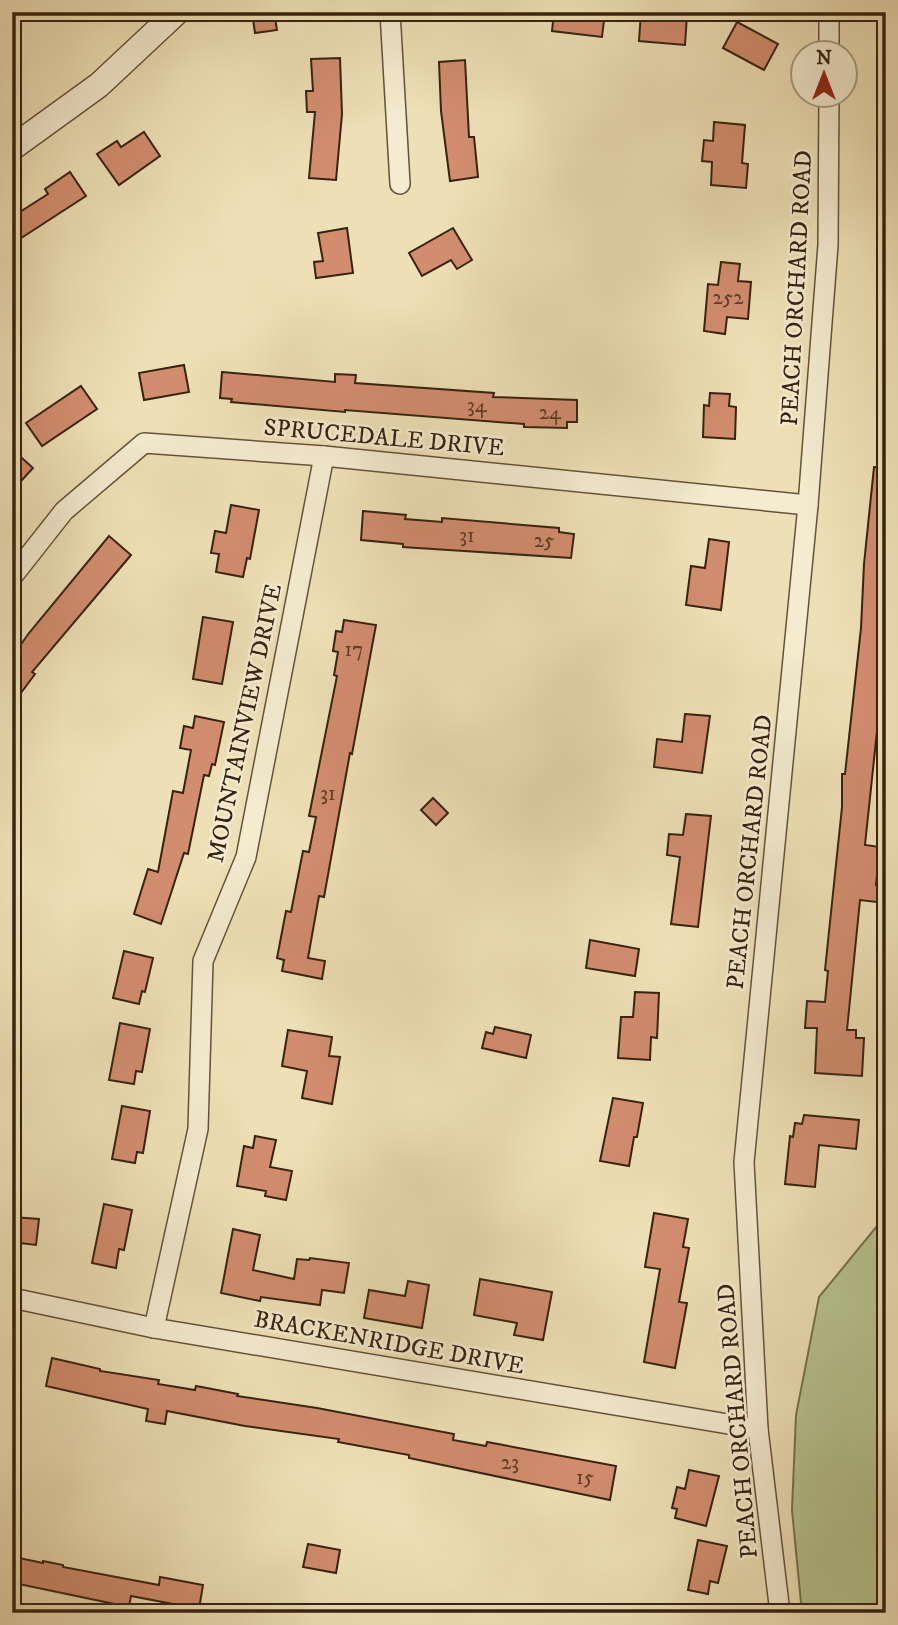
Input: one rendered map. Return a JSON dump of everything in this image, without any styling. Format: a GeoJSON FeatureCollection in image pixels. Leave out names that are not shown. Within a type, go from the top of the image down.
{"type":"FeatureCollection","features":[{"type":"Feature","properties":{"kind":"street"},"geometry":{"type":"LineString","coordinates":[[12,148],[99,85],[177,12]]}},
{"type":"Feature","properties":{"kind":"street"},"geometry":{"type":"LineString","coordinates":[[390,12],[400,184]]}},
{"type":"Feature","properties":{"kind":"street"},"geometry":{"type":"LineString","coordinates":[[829,12],[829,38]]}},
{"type":"Feature","properties":{"kind":"street","name":"PEACH ORCHARD ROAD"},"geometry":{"type":"LineString","coordinates":[[780,1613],[758,1429],[744,1162],[808,505],[830,221],[829,108]]}},
{"type":"Feature","properties":{"kind":"street","name":"SPRUCEDALE DRIVE"},"geometry":{"type":"LineString","coordinates":[[12,577],[64,511],[144,443],[324,456],[808,505]]}},
{"type":"Feature","properties":{"kind":"street","name":"MOUNTAINVIEW DRIVE"},"geometry":{"type":"LineString","coordinates":[[154,1328],[198,1129],[203,961],[246,857],[324,456]]}},
{"type":"Feature","properties":{"kind":"street","name":"BRACKENRIDGE DRIVE"},"geometry":{"type":"LineString","coordinates":[[12,1298],[154,1328],[758,1429]]}},
{"type":"Feature","properties":{"kind":"green space"},"geometry":{"type":"Polygon","coordinates":[[[886,1215],[886,1613],[802,1613],[792,1510],[796,1415],[819,1297],[886,1215]]]}},
{"type":"Feature","properties":{"kind":"building"},"geometry":{"type":"Polygon","coordinates":[[[252,12],[274,12],[277,30],[255,33],[252,12]]]}},
{"type":"Feature","properties":{"kind":"building"},"geometry":{"type":"Polygon","coordinates":[[[554,12],[605,12],[602,37],[552,31],[554,12]]]}},
{"type":"Feature","properties":{"kind":"building"},"geometry":{"type":"Polygon","coordinates":[[[641,12],[687,15],[685,45],[639,41],[641,12]]]}},
{"type":"Feature","properties":{"kind":"building"},"geometry":{"type":"Polygon","coordinates":[[[737,22],[778,44],[764,70],[723,48],[737,22]]]}},
{"type":"Feature","properties":{"kind":"building"},"geometry":{"type":"Polygon","coordinates":[[[340,58],[342,114],[336,180],[309,178],[315,112],[307,112],[306,91],[313,91],[311,59],[340,58]]]}},
{"type":"Feature","properties":{"kind":"building"},"geometry":{"type":"Polygon","coordinates":[[[465,60],[469,137],[474,137],[478,177],[450,181],[441,111],[439,62],[465,60]]]}},
{"type":"Feature","properties":{"kind":"building"},"geometry":{"type":"Polygon","coordinates":[[[714,122],[745,125],[742,163],[748,164],[746,188],[711,185],[712,162],[702,161],[704,140],[713,141],[714,122]]]}},
{"type":"Feature","properties":{"kind":"building"},"geometry":{"type":"Polygon","coordinates":[[[144,132],[160,156],[119,185],[97,154],[117,141],[121,147],[144,132]]]}},
{"type":"Feature","properties":{"kind":"building"},"geometry":{"type":"Polygon","coordinates":[[[70,172],[86,196],[12,244],[12,217],[48,194],[45,189],[70,172]]]}},
{"type":"Feature","properties":{"kind":"building"},"geometry":{"type":"Polygon","coordinates":[[[347,228],[353,273],[316,278],[314,262],[323,261],[318,233],[347,228]]]}},
{"type":"Feature","properties":{"kind":"building"},"geometry":{"type":"Polygon","coordinates":[[[453,228],[472,260],[457,269],[451,260],[422,276],[409,253],[453,228]]]}},
{"type":"Feature","properties":{"kind":"building"},"geometry":{"type":"Polygon","coordinates":[[[721,262],[740,264],[738,281],[751,282],[748,319],[727,317],[725,334],[704,331],[708,284],[718,285],[721,262]]]}},
{"type":"Feature","properties":{"kind":"building"},"geometry":{"type":"Polygon","coordinates":[[[184,365],[189,392],[144,400],[139,373],[184,365]]]}},
{"type":"Feature","properties":{"kind":"building"},"geometry":{"type":"Polygon","coordinates":[[[222,372],[335,382],[335,374],[356,375],[355,383],[494,393],[493,397],[577,400],[577,422],[567,422],[567,428],[524,427],[524,424],[231,402],[232,399],[220,398],[222,372]]]}},
{"type":"Feature","properties":{"kind":"building"},"geometry":{"type":"Polygon","coordinates":[[[81,386],[97,409],[42,446],[26,423],[81,386]]]}},
{"type":"Feature","properties":{"kind":"building"},"geometry":{"type":"Polygon","coordinates":[[[710,393],[730,394],[729,406],[736,407],[735,439],[703,437],[704,405],[709,406],[710,393]]]}},
{"type":"Feature","properties":{"kind":"building"},"geometry":{"type":"Polygon","coordinates":[[[12,449],[33,468],[12,491],[12,449]]]}},
{"type":"Feature","properties":{"kind":"building"},"geometry":{"type":"Polygon","coordinates":[[[874,467],[886,468],[886,646],[865,845],[880,847],[876,885],[886,886],[886,891],[885,903],[860,900],[847,1030],[856,1030],[856,1038],[864,1038],[862,1076],[815,1073],[817,1028],[805,1028],[807,1001],[825,1002],[828,971],[825,970],[842,807],[842,774],[845,774],[861,628],[864,564],[874,467]]]}},
{"type":"Feature","properties":{"kind":"building"},"geometry":{"type":"Polygon","coordinates":[[[231,505],[259,510],[250,559],[247,558],[243,577],[216,572],[219,554],[211,553],[215,531],[226,533],[231,505]]]}},
{"type":"Feature","properties":{"kind":"building"},"geometry":{"type":"Polygon","coordinates":[[[363,511],[406,515],[405,519],[442,522],[442,518],[559,528],[559,532],[574,534],[571,558],[403,547],[403,544],[361,540],[363,511]]]}},
{"type":"Feature","properties":{"kind":"building"},"geometry":{"type":"Polygon","coordinates":[[[109,536],[131,555],[32,672],[35,674],[12,705],[12,657],[109,536]]]}},
{"type":"Feature","properties":{"kind":"building"},"geometry":{"type":"Polygon","coordinates":[[[709,539],[729,542],[721,610],[686,605],[691,566],[705,568],[709,539]]]}},
{"type":"Feature","properties":{"kind":"building"},"geometry":{"type":"Polygon","coordinates":[[[203,617],[233,622],[222,684],[193,679],[203,617]]]}},
{"type":"Feature","properties":{"kind":"building"},"geometry":{"type":"Polygon","coordinates":[[[344,620],[376,625],[324,897],[319,896],[308,958],[325,961],[322,979],[282,971],[284,960],[277,958],[286,911],[291,912],[303,851],[309,852],[316,817],[309,816],[337,676],[334,675],[338,652],[333,651],[336,631],[342,632],[344,620]]]}},
{"type":"Feature","properties":{"kind":"building"},"geometry":{"type":"Polygon","coordinates":[[[685,714],[710,716],[702,773],[654,767],[657,739],[682,742],[685,714]]]}},
{"type":"Feature","properties":{"kind":"building"},"geometry":{"type":"Polygon","coordinates":[[[195,716],[224,722],[215,765],[212,764],[209,776],[204,775],[188,854],[184,853],[161,924],[134,914],[148,869],[158,872],[173,791],[183,793],[191,750],[180,748],[184,726],[193,728],[195,716]]]}},
{"type":"Feature","properties":{"kind":"building"},"geometry":{"type":"Polygon","coordinates":[[[433,798],[448,813],[436,825],[421,810],[433,798]]]}},
{"type":"Feature","properties":{"kind":"building"},"geometry":{"type":"Polygon","coordinates":[[[686,814],[711,816],[698,927],[671,924],[680,857],[667,855],[669,834],[683,835],[686,814]]]}},
{"type":"Feature","properties":{"kind":"building"},"geometry":{"type":"Polygon","coordinates":[[[590,940],[639,949],[635,976],[586,968],[590,940]]]}},
{"type":"Feature","properties":{"kind":"building"},"geometry":{"type":"Polygon","coordinates":[[[124,951],[153,958],[145,992],[142,991],[139,1004],[113,998],[124,951]]]}},
{"type":"Feature","properties":{"kind":"building"},"geometry":{"type":"Polygon","coordinates":[[[635,992],[659,993],[657,1038],[651,1037],[650,1060],[618,1058],[621,1017],[633,1017],[635,992]]]}},
{"type":"Feature","properties":{"kind":"building"},"geometry":{"type":"Polygon","coordinates":[[[120,1023],[150,1029],[142,1072],[136,1071],[134,1084],[109,1080],[120,1023]]]}},
{"type":"Feature","properties":{"kind":"building"},"geometry":{"type":"Polygon","coordinates":[[[495,1027],[531,1035],[526,1058],[482,1048],[486,1032],[493,1034],[495,1027]]]}},
{"type":"Feature","properties":{"kind":"building"},"geometry":{"type":"Polygon","coordinates":[[[288,1030],[332,1037],[329,1056],[340,1057],[332,1104],[302,1098],[307,1071],[282,1066],[288,1030]]]}},
{"type":"Feature","properties":{"kind":"building"},"geometry":{"type":"Polygon","coordinates":[[[613,1098],[643,1103],[629,1166],[600,1161],[613,1098]]]}},
{"type":"Feature","properties":{"kind":"building"},"geometry":{"type":"Polygon","coordinates":[[[122,1106],[150,1111],[143,1153],[137,1152],[135,1163],[112,1159],[122,1106]]]}},
{"type":"Feature","properties":{"kind":"building"},"geometry":{"type":"Polygon","coordinates":[[[804,1115],[859,1120],[856,1149],[819,1145],[815,1187],[785,1184],[790,1136],[793,1137],[795,1123],[802,1124],[804,1115]]]}},
{"type":"Feature","properties":{"kind":"building"},"geometry":{"type":"Polygon","coordinates":[[[255,1136],[276,1140],[270,1167],[292,1171],[286,1200],[265,1196],[266,1191],[237,1186],[244,1146],[253,1148],[255,1136]]]}},
{"type":"Feature","properties":{"kind":"building"},"geometry":{"type":"Polygon","coordinates":[[[104,1204],[132,1210],[124,1250],[119,1249],[116,1268],[92,1263],[104,1204]]]}},
{"type":"Feature","properties":{"kind":"building"},"geometry":{"type":"Polygon","coordinates":[[[654,1213],[688,1219],[683,1247],[689,1248],[679,1302],[687,1303],[675,1368],[644,1362],[660,1269],[645,1267],[654,1213]]]}},
{"type":"Feature","properties":{"kind":"building"},"geometry":{"type":"Polygon","coordinates":[[[12,1217],[39,1219],[36,1245],[12,1242],[12,1217]]]}},
{"type":"Feature","properties":{"kind":"building"},"geometry":{"type":"Polygon","coordinates":[[[233,1229],[260,1235],[253,1270],[294,1279],[297,1259],[349,1263],[344,1293],[322,1290],[320,1305],[261,1297],[260,1301],[221,1293],[233,1229]]]}},
{"type":"Feature","properties":{"kind":"building"},"geometry":{"type":"Polygon","coordinates":[[[480,1279],[552,1292],[543,1340],[514,1335],[517,1323],[474,1315],[480,1279]]]}},
{"type":"Feature","properties":{"kind":"building"},"geometry":{"type":"Polygon","coordinates":[[[408,1281],[429,1285],[422,1328],[364,1318],[369,1290],[405,1296],[408,1281]]]}},
{"type":"Feature","properties":{"kind":"building"},"geometry":{"type":"Polygon","coordinates":[[[52,1358],[100,1371],[159,1380],[158,1384],[195,1390],[196,1386],[238,1394],[237,1396],[454,1434],[453,1440],[486,1446],[487,1442],[616,1466],[610,1500],[409,1458],[409,1455],[338,1442],[339,1439],[245,1426],[167,1411],[165,1424],[146,1421],[148,1409],[46,1386],[52,1358]]]}},
{"type":"Feature","properties":{"kind":"building"},"geometry":{"type":"Polygon","coordinates":[[[689,1470],[719,1476],[706,1526],[675,1518],[677,1509],[672,1508],[677,1487],[685,1489],[689,1470]]]}},
{"type":"Feature","properties":{"kind":"building"},"geometry":{"type":"Polygon","coordinates":[[[698,1540],[727,1546],[718,1583],[710,1581],[708,1594],[688,1590],[698,1540]]]}},
{"type":"Feature","properties":{"kind":"building"},"geometry":{"type":"Polygon","coordinates":[[[308,1544],[340,1550],[336,1573],[303,1567],[308,1544]]]}},
{"type":"Feature","properties":{"kind":"building"},"geometry":{"type":"Polygon","coordinates":[[[19,1558],[159,1585],[160,1577],[203,1585],[199,1609],[131,1596],[129,1607],[14,1583],[19,1558]]]}}]}
